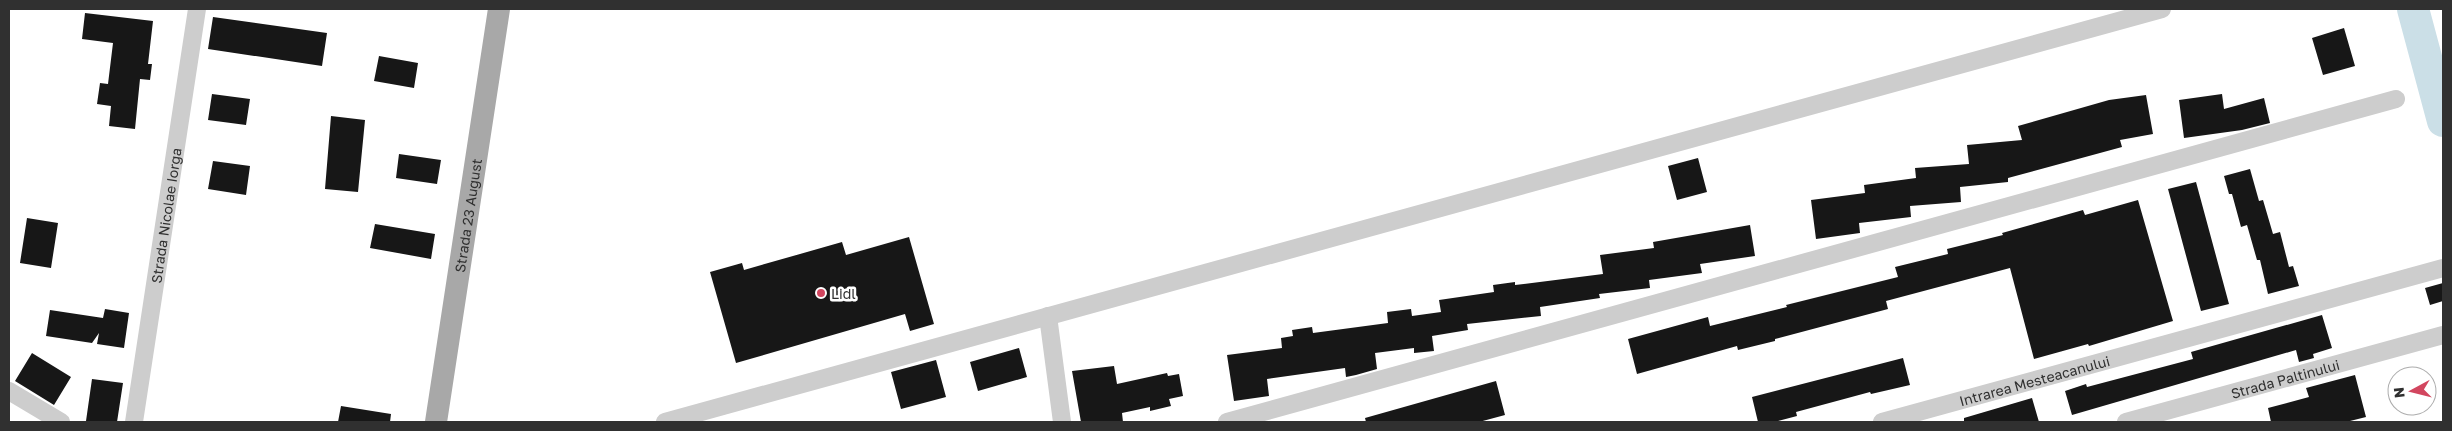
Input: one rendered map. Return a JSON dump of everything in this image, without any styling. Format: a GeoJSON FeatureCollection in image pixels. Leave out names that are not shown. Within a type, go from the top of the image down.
{"type":"FeatureCollection","features":[{"type":"Feature","properties":{"kind":"main road","name":"Strada 23 August"},"geometry":{"type":"LineString","coordinates":[[436,422],[499,9]]}},
{"type":"Feature","properties":{"kind":"street","name":"Strada Nicolae Iorga"},"geometry":{"type":"LineString","coordinates":[[134,422],[197,9]]}},
{"type":"Feature","properties":{"kind":"street"},"geometry":{"type":"LineString","coordinates":[[665,422],[2162,9]]}},
{"type":"Feature","properties":{"kind":"street"},"geometry":{"type":"LineString","coordinates":[[1227,422],[2396,99]]}},
{"type":"Feature","properties":{"kind":"street","name":"Intrarea Mesteacanului"},"geometry":{"type":"LineString","coordinates":[[1882,422],[2443,268]]}},
{"type":"Feature","properties":{"kind":"street"},"geometry":{"type":"LineString","coordinates":[[1048,316],[1062,422]]}},
{"type":"Feature","properties":{"kind":"street","name":"Strada Paltinului"},"geometry":{"type":"LineString","coordinates":[[2126,422],[2443,335]]}},
{"type":"Feature","properties":{"kind":"street"},"geometry":{"type":"LineString","coordinates":[[9,391],[42,417],[61,422]]}},
{"type":"Feature","properties":{"kind":"building"},"geometry":{"type":"Polygon","coordinates":[[[85,13],[153,21],[148,64],[152,64],[150,80],[140,79],[135,129],[109,126],[111,106],[97,104],[100,83],[108,84],[113,43],[82,39],[85,13]]]}},
{"type":"Feature","properties":{"kind":"building"},"geometry":{"type":"Polygon","coordinates":[[[213,17],[327,33],[322,66],[208,49],[213,17]]]}},
{"type":"Feature","properties":{"kind":"building"},"geometry":{"type":"Polygon","coordinates":[[[2344,28],[2355,66],[2323,75],[2312,38],[2344,28]]]}},
{"type":"Feature","properties":{"kind":"building"},"geometry":{"type":"Polygon","coordinates":[[[379,56],[418,63],[414,88],[374,81],[379,56]]]}},
{"type":"Feature","properties":{"kind":"building"},"geometry":{"type":"Polygon","coordinates":[[[212,94],[250,99],[246,125],[208,120],[212,94]]]}},
{"type":"Feature","properties":{"kind":"building"},"geometry":{"type":"Polygon","coordinates":[[[2222,94],[2224,109],[2264,98],[2270,123],[2242,130],[2184,138],[2179,100],[2222,94]]]}},
{"type":"Feature","properties":{"kind":"building"},"geometry":{"type":"Polygon","coordinates":[[[2146,95],[2153,134],[2120,140],[2122,147],[2008,178],[2008,182],[1960,187],[1961,202],[1910,206],[1911,217],[1859,223],[1860,233],[1816,239],[1811,200],[1865,193],[1864,185],[1916,178],[1915,168],[1969,164],[1967,145],[2022,140],[2018,126],[2109,100],[2146,95]]]}},
{"type":"Feature","properties":{"kind":"building"},"geometry":{"type":"Polygon","coordinates":[[[331,116],[365,120],[358,192],[325,189],[331,116]]]}},
{"type":"Feature","properties":{"kind":"building"},"geometry":{"type":"Polygon","coordinates":[[[399,154],[441,160],[437,184],[396,178],[399,154]]]}},
{"type":"Feature","properties":{"kind":"building"},"geometry":{"type":"Polygon","coordinates":[[[1698,158],[1707,192],[1677,200],[1668,166],[1698,158]]]}},
{"type":"Feature","properties":{"kind":"building"},"geometry":{"type":"Polygon","coordinates":[[[213,161],[250,166],[246,195],[208,189],[213,161]]]}},
{"type":"Feature","properties":{"kind":"building"},"geometry":{"type":"Polygon","coordinates":[[[2250,169],[2259,201],[2263,200],[2273,234],[2280,232],[2289,267],[2293,266],[2299,286],[2268,294],[2260,260],[2257,260],[2247,225],[2241,227],[2232,194],[2229,194],[2224,176],[2250,169]]]}},
{"type":"Feature","properties":{"kind":"building"},"geometry":{"type":"Polygon","coordinates":[[[2196,182],[2229,304],[2201,311],[2168,189],[2196,182]]]}},
{"type":"Feature","properties":{"kind":"building"},"geometry":{"type":"Polygon","coordinates":[[[2138,200],[2173,321],[2089,346],[2088,344],[2034,359],[2010,268],[1886,301],[1888,309],[1775,339],[1775,341],[1738,350],[1737,346],[1637,374],[1628,339],[1708,317],[1710,326],[1898,277],[1895,267],[1948,254],[1947,249],[2003,235],[2002,233],[2083,210],[2085,215],[2138,200]]]}},
{"type":"Feature","properties":{"kind":"building"},"geometry":{"type":"Polygon","coordinates":[[[27,218],[58,223],[51,268],[20,263],[27,218]]]}},
{"type":"Feature","properties":{"kind":"building"},"geometry":{"type":"Polygon","coordinates":[[[375,224],[435,234],[431,259],[370,248],[375,224]]]}},
{"type":"Feature","properties":{"kind":"building"},"geometry":{"type":"Polygon","coordinates":[[[1750,225],[1755,256],[1700,264],[1702,273],[1649,280],[1650,288],[1599,294],[1600,298],[1540,307],[1541,316],[1467,324],[1468,330],[1432,336],[1434,351],[1414,353],[1414,348],[1375,353],[1377,369],[1356,375],[1346,377],[1345,368],[1267,379],[1269,396],[1234,401],[1227,355],[1282,348],[1281,338],[1293,336],[1292,330],[1312,327],[1313,333],[1388,323],[1387,312],[1411,309],[1412,316],[1441,312],[1439,300],[1494,292],[1493,285],[1515,282],[1515,285],[1603,274],[1600,255],[1654,248],[1653,242],[1750,225]]]}},
{"type":"Feature","properties":{"kind":"building","name":"Lidl"},"geometry":{"type":"Polygon","coordinates":[[[909,237],[934,324],[910,331],[905,314],[736,363],[710,272],[742,263],[744,270],[842,242],[846,255],[909,237]]]}},
{"type":"Feature","properties":{"kind":"building"},"geometry":{"type":"Polygon","coordinates":[[[2443,283],[2443,301],[2430,305],[2425,288],[2443,283]]]}},
{"type":"Feature","properties":{"kind":"building"},"geometry":{"type":"Polygon","coordinates":[[[105,309],[129,313],[124,348],[97,344],[99,333],[92,343],[46,336],[50,310],[103,318],[105,309]]]}},
{"type":"Feature","properties":{"kind":"building"},"geometry":{"type":"Polygon","coordinates":[[[2322,315],[2332,348],[2313,354],[2314,358],[2299,362],[2296,350],[2072,415],[2065,391],[2086,384],[2087,387],[2193,359],[2191,352],[2322,315]]]}},
{"type":"Feature","properties":{"kind":"building"},"geometry":{"type":"Polygon","coordinates":[[[1019,348],[1027,377],[978,391],[970,362],[1019,348]]]}},
{"type":"Feature","properties":{"kind":"building"},"geometry":{"type":"Polygon","coordinates":[[[32,353],[71,377],[54,405],[15,381],[32,353]]]}},
{"type":"Feature","properties":{"kind":"building"},"geometry":{"type":"Polygon","coordinates":[[[1903,358],[1910,385],[1871,394],[1870,392],[1796,412],[1797,416],[1774,422],[1758,422],[1752,397],[1903,358]]]}},
{"type":"Feature","properties":{"kind":"building"},"geometry":{"type":"Polygon","coordinates":[[[936,360],[946,397],[901,409],[891,372],[936,360]]]}},
{"type":"Feature","properties":{"kind":"building"},"geometry":{"type":"Polygon","coordinates":[[[1114,366],[1117,384],[1167,373],[1168,376],[1179,374],[1183,396],[1169,399],[1171,406],[1150,411],[1150,407],[1122,413],[1123,422],[1081,422],[1072,371],[1114,366]]]}},
{"type":"Feature","properties":{"kind":"building"},"geometry":{"type":"Polygon","coordinates":[[[2355,375],[2366,417],[2346,422],[2271,422],[2268,408],[2309,397],[2306,388],[2355,375]]]}},
{"type":"Feature","properties":{"kind":"building"},"geometry":{"type":"Polygon","coordinates":[[[92,379],[123,383],[117,422],[86,421],[92,379]]]}},
{"type":"Feature","properties":{"kind":"building"},"geometry":{"type":"Polygon","coordinates":[[[1496,381],[1505,415],[1479,422],[1366,422],[1365,418],[1496,381]]]}},
{"type":"Feature","properties":{"kind":"building"},"geometry":{"type":"Polygon","coordinates":[[[2032,398],[2039,422],[1964,422],[1964,418],[2032,398]]]}},
{"type":"Feature","properties":{"kind":"building"},"geometry":{"type":"Polygon","coordinates":[[[341,406],[391,414],[390,422],[338,422],[341,406]]]}},
{"type":"Feature","properties":{"kind":"waterway"},"geometry":{"type":"LineString","coordinates":[[2413,9],[2443,121]]}},
{"type":"Feature","properties":{"kind":"place","name":"Lidl"},"geometry":{"type":"Point","coordinates":[821,293]}}]}
